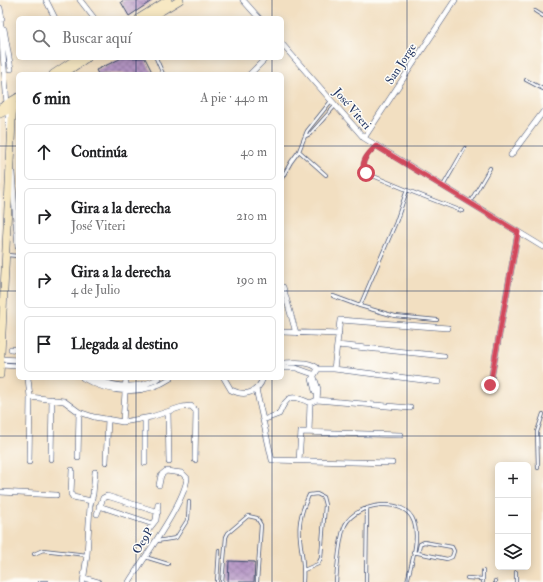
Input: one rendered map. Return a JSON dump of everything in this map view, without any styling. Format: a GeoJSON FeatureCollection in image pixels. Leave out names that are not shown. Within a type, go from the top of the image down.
{"type":"FeatureCollection","features":[{"type":"Feature","properties":{"kind":"street"},"geometry":{"type":"LineString","coordinates":[[46,0],[54,16]]}},
{"type":"Feature","properties":{"kind":"street"},"geometry":{"type":"LineString","coordinates":[[80,0],[92,16]]}},
{"type":"Feature","properties":{"kind":"street"},"geometry":{"type":"LineString","coordinates":[[142,16],[168,0]]}},
{"type":"Feature","properties":{"kind":"street"},"geometry":{"type":"LineString","coordinates":[[153,16],[180,0]]}},
{"type":"Feature","properties":{"kind":"street"},"geometry":{"type":"LineString","coordinates":[[243,0],[257,16]]}},
{"type":"Feature","properties":{"kind":"street","name":"San Jorge"},"geometry":{"type":"LineString","coordinates":[[364,138],[455,0]]}},
{"type":"Feature","properties":{"kind":"street"},"geometry":{"type":"LineString","coordinates":[[0,8],[11,70]]}},
{"type":"Feature","properties":{"kind":"street"},"geometry":{"type":"LineString","coordinates":[[0,17],[14,103],[16,175]]}},
{"type":"Feature","properties":{"kind":"street","name":"José Viteri"},"geometry":{"type":"LineString","coordinates":[[284,46],[364,138],[543,247]]}},
{"type":"Feature","properties":{"kind":"street"},"geometry":{"type":"LineString","coordinates":[[57,72],[74,60]]}},
{"type":"Feature","properties":{"kind":"street"},"geometry":{"type":"LineString","coordinates":[[67,72],[85,60]]}},
{"type":"Feature","properties":{"kind":"street"},"geometry":{"type":"LineString","coordinates":[[252,72],[264,60]]}},
{"type":"Feature","properties":{"kind":"street"},"geometry":{"type":"LineString","coordinates":[[0,108],[14,103]]}},
{"type":"Feature","properties":{"kind":"street"},"geometry":{"type":"LineString","coordinates":[[0,114],[14,103]]}},
{"type":"Feature","properties":{"kind":"street"},"geometry":{"type":"LineString","coordinates":[[0,375],[2,278],[6,255],[14,103]]}},
{"type":"Feature","properties":{"kind":"street"},"geometry":{"type":"LineString","coordinates":[[511,155],[542,116]]}},
{"type":"Feature","properties":{"kind":"street"},"geometry":{"type":"LineString","coordinates":[[490,385],[518,232]]}},
{"type":"Feature","properties":{"kind":"street"},"geometry":{"type":"LineString","coordinates":[[284,290],[296,332]]}},
{"type":"Feature","properties":{"kind":"street"},"geometry":{"type":"LineString","coordinates":[[334,369],[340,320],[448,328]]}},
{"type":"Feature","properties":{"kind":"street"},"geometry":{"type":"LineString","coordinates":[[284,332],[339,334]]}},
{"type":"Feature","properties":{"kind":"street"},"geometry":{"type":"LineString","coordinates":[[337,345],[444,356]]}},
{"type":"Feature","properties":{"kind":"street"},"geometry":{"type":"LineString","coordinates":[[1,362],[16,360]]}},
{"type":"Feature","properties":{"kind":"street"},"geometry":{"type":"LineString","coordinates":[[1,362],[16,366]]}},
{"type":"Feature","properties":{"kind":"street"},"geometry":{"type":"LineString","coordinates":[[284,363],[308,364],[315,366],[318,369],[334,369],[439,382]]}},
{"type":"Feature","properties":{"kind":"street"},"geometry":{"type":"LineString","coordinates":[[284,368],[296,368],[313,374]]}},
{"type":"Feature","properties":{"kind":"street"},"geometry":{"type":"LineString","coordinates":[[313,374],[318,369]]}},
{"type":"Feature","properties":{"kind":"street"},"geometry":{"type":"LineString","coordinates":[[313,374],[318,389],[317,400]]}},
{"type":"Feature","properties":{"kind":"street"},"geometry":{"type":"LineString","coordinates":[[28,380],[30,397],[29,462]]}},
{"type":"Feature","properties":{"kind":"street"},"geometry":{"type":"LineString","coordinates":[[88,380],[107,389],[155,386],[166,380]]}},
{"type":"Feature","properties":{"kind":"street"},"geometry":{"type":"LineString","coordinates":[[98,380],[107,384],[125,388],[154,380]]}},
{"type":"Feature","properties":{"kind":"street"},"geometry":{"type":"LineString","coordinates":[[123,422],[126,380]]}},
{"type":"Feature","properties":{"kind":"street"},"geometry":{"type":"LineString","coordinates":[[224,380],[231,390],[237,393],[250,393],[256,389],[262,380]]}},
{"type":"Feature","properties":{"kind":"street"},"geometry":{"type":"LineString","coordinates":[[256,389],[272,460],[392,463]]}},
{"type":"Feature","properties":{"kind":"street"},"geometry":{"type":"LineString","coordinates":[[30,397],[64,401],[79,412],[94,418],[123,422],[191,406],[196,411],[195,460]]}},
{"type":"Feature","properties":{"kind":"street"},"geometry":{"type":"LineString","coordinates":[[263,420],[279,414],[288,398],[298,397],[310,403],[317,400],[410,408]]}},
{"type":"Feature","properties":{"kind":"street"},"geometry":{"type":"LineString","coordinates":[[51,459],[52,399]]}},
{"type":"Feature","properties":{"kind":"street"},"geometry":{"type":"LineString","coordinates":[[309,432],[310,403]]}},
{"type":"Feature","properties":{"kind":"street"},"geometry":{"type":"LineString","coordinates":[[78,458],[79,412]]}},
{"type":"Feature","properties":{"kind":"street"},"geometry":{"type":"LineString","coordinates":[[168,412],[169,462]]}},
{"type":"Feature","properties":{"kind":"street"},"geometry":{"type":"LineString","coordinates":[[145,418],[146,463]]}},
{"type":"Feature","properties":{"kind":"street"},"geometry":{"type":"LineString","coordinates":[[106,462],[108,419]]}},
{"type":"Feature","properties":{"kind":"street"},"geometry":{"type":"LineString","coordinates":[[299,460],[301,432],[401,435]]}},
{"type":"Feature","properties":{"kind":"street"},"geometry":{"type":"LineString","coordinates":[[72,470],[71,494],[73,497],[91,501]]}},
{"type":"Feature","properties":{"kind":"street","name":"Oe9P"},"geometry":{"type":"LineString","coordinates":[[129,582],[174,510],[186,485],[187,478],[182,473],[166,471],[161,475],[159,485]]}},
{"type":"Feature","properties":{"kind":"street"},"geometry":{"type":"LineString","coordinates":[[96,472],[91,501],[84,580],[98,582]]}},
{"type":"Feature","properties":{"kind":"street"},"geometry":{"type":"LineString","coordinates":[[0,492],[56,495]]}},
{"type":"Feature","properties":{"kind":"street"},"geometry":{"type":"LineString","coordinates":[[97,514],[103,498],[107,496],[158,512]]}},
{"type":"Feature","properties":{"kind":"street"},"geometry":{"type":"LineString","coordinates":[[149,529],[155,522],[158,512],[158,504]]}},
{"type":"Feature","properties":{"kind":"street"},"geometry":{"type":"LineString","coordinates":[[99,506],[165,524]]}},
{"type":"Feature","properties":{"kind":"lane"},"geometry":{"type":"LineString","coordinates":[[534,11],[543,16]]}},
{"type":"Feature","properties":{"kind":"lane"},"geometry":{"type":"LineString","coordinates":[[157,60],[162,72]]}},
{"type":"Feature","properties":{"kind":"lane"},"geometry":{"type":"LineString","coordinates":[[526,80],[543,89]]}},
{"type":"Feature","properties":{"kind":"lane"},"geometry":{"type":"LineString","coordinates":[[284,175],[300,151],[307,131],[331,101]]}},
{"type":"Feature","properties":{"kind":"lane"},"geometry":{"type":"LineString","coordinates":[[306,136],[310,134],[335,106]]}},
{"type":"Feature","properties":{"kind":"lane"},"geometry":{"type":"LineString","coordinates":[[376,146],[364,162],[363,170],[366,173],[462,211]]}},
{"type":"Feature","properties":{"kind":"lane"},"geometry":{"type":"LineString","coordinates":[[443,186],[465,148]]}},
{"type":"Feature","properties":{"kind":"lane"},"geometry":{"type":"LineString","coordinates":[[300,151],[326,175]]}},
{"type":"Feature","properties":{"kind":"lane"},"geometry":{"type":"LineString","coordinates":[[469,202],[490,168]]}},
{"type":"Feature","properties":{"kind":"lane"},"geometry":{"type":"LineString","coordinates":[[9,190],[16,190]]}},
{"type":"Feature","properties":{"kind":"lane"},"geometry":{"type":"LineString","coordinates":[[360,306],[396,222],[407,190]]}},
{"type":"Feature","properties":{"kind":"lane"},"geometry":{"type":"LineString","coordinates":[[6,255],[16,256]]}},
{"type":"Feature","properties":{"kind":"lane"},"geometry":{"type":"LineString","coordinates":[[333,296],[360,306],[395,316],[437,320]]}},
{"type":"Feature","properties":{"kind":"lane"},"geometry":{"type":"LineString","coordinates":[[538,468],[537,432],[543,414]]}},
{"type":"Feature","properties":{"kind":"lane"},"geometry":{"type":"LineString","coordinates":[[303,582],[304,570],[298,526],[301,513],[309,495],[317,494],[322,497],[325,505],[321,558],[318,564],[304,570]]}},
{"type":"Feature","properties":{"kind":"lane"},"geometry":{"type":"LineString","coordinates":[[154,541],[176,538],[188,519],[189,502]]}},
{"type":"Feature","properties":{"kind":"lane"},"geometry":{"type":"LineString","coordinates":[[336,582],[338,562],[346,524],[359,511],[373,506],[394,505],[407,511],[414,520],[416,533],[408,582]]}},
{"type":"Feature","properties":{"kind":"lane"},"geometry":{"type":"LineString","coordinates":[[366,582],[367,508]]}},
{"type":"Feature","properties":{"kind":"lane"},"geometry":{"type":"LineString","coordinates":[[222,582],[226,537],[243,518],[251,516],[257,518],[261,525],[257,582]]}},
{"type":"Feature","properties":{"kind":"lane"},"geometry":{"type":"LineString","coordinates":[[413,552],[447,559],[452,557],[454,551],[452,547],[422,542],[418,553]]}},
{"type":"Feature","properties":{"kind":"lane"},"geometry":{"type":"LineString","coordinates":[[34,554],[43,550],[87,555]]}},
{"type":"Feature","properties":{"kind":"lane"},"geometry":{"type":"LineString","coordinates":[[217,582],[219,550]]}},
{"type":"Feature","properties":{"kind":"lane"},"geometry":{"type":"LineString","coordinates":[[144,557],[168,564]]}},
{"type":"Feature","properties":{"kind":"lane"},"geometry":{"type":"LineString","coordinates":[[467,578],[483,580],[483,571]]}},
{"type":"Feature","properties":{"kind":"lane"},"geometry":{"type":"LineString","coordinates":[[516,572],[516,582]]}},
{"type":"Feature","properties":{"kind":"lane"},"geometry":{"type":"LineString","coordinates":[[40,582],[47,582]]}},
{"type":"Feature","properties":{"kind":"building"},"geometry":{"type":"Polygon","coordinates":[[[124,0],[153,0],[129,16],[121,2],[124,0]]]}},
{"type":"Feature","properties":{"kind":"building"},"geometry":{"type":"Polygon","coordinates":[[[118,60],[146,60],[152,72],[97,72],[96,70],[118,60]]]}},
{"type":"Feature","properties":{"kind":"building"},"geometry":{"type":"Polygon","coordinates":[[[229,561],[255,562],[254,582],[228,582],[229,561]]]}},
{"type":"Feature","properties":{"kind":"route"},"geometry":{"type":"LineString","coordinates":[[366,173],[363,170],[364,162],[368,154],[376,146],[518,232],[490,385]]}}]}
